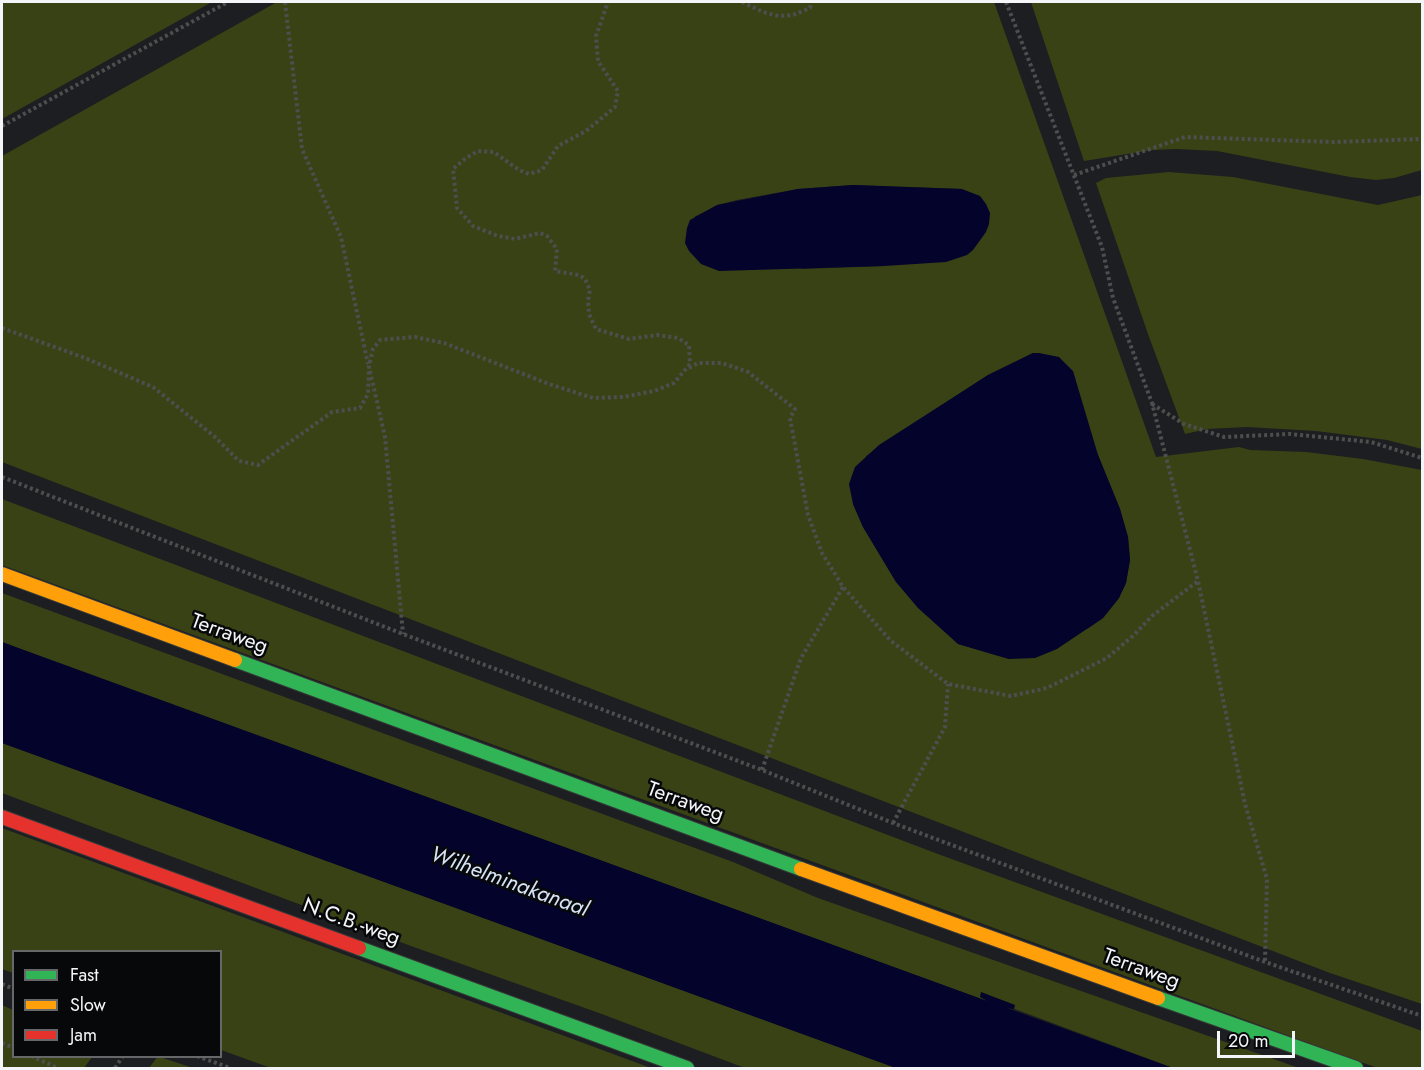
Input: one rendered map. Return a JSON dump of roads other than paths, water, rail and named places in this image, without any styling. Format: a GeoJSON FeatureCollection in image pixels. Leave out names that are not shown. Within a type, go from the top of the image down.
{"type":"FeatureCollection","features":[{"type":"Feature","properties":{"kind":"street","name":"Terraweg"},"geometry":{"type":"LineString","coordinates":[[2,574],[1035,955],[1356,1068]]}},
{"type":"Feature","properties":{"kind":"street","name":"N.C.B.-weg"},"geometry":{"type":"LineString","coordinates":[[2,817],[687,1068]]}},
{"type":"Feature","properties":{"kind":"water"},"geometry":{"type":"Polygon","coordinates":[[[853,185],[962,189],[980,196],[990,213],[989,224],[986,232],[967,255],[946,262],[884,266],[719,271],[701,264],[685,243],[690,220],[717,205],[798,189],[853,185]]]}},
{"type":"Feature","properties":{"kind":"water"},"geometry":{"type":"Polygon","coordinates":[[[1033,353],[1059,357],[1073,371],[1098,455],[1120,509],[1128,537],[1130,560],[1126,583],[1119,598],[1103,618],[1057,649],[1035,658],[1009,659],[958,644],[918,608],[896,582],[863,527],[853,504],[849,484],[855,467],[879,445],[988,375],[1033,353]]]}},
{"type":"Feature","properties":{"kind":"water","name":"Wilhelminakanaal"},"geometry":{"type":"Polygon","coordinates":[[[2,642],[987,1001],[980,997],[981,992],[1015,1005],[1014,1009],[1007,1008],[1173,1068],[896,1068],[2,743],[2,642]]]}}]}
